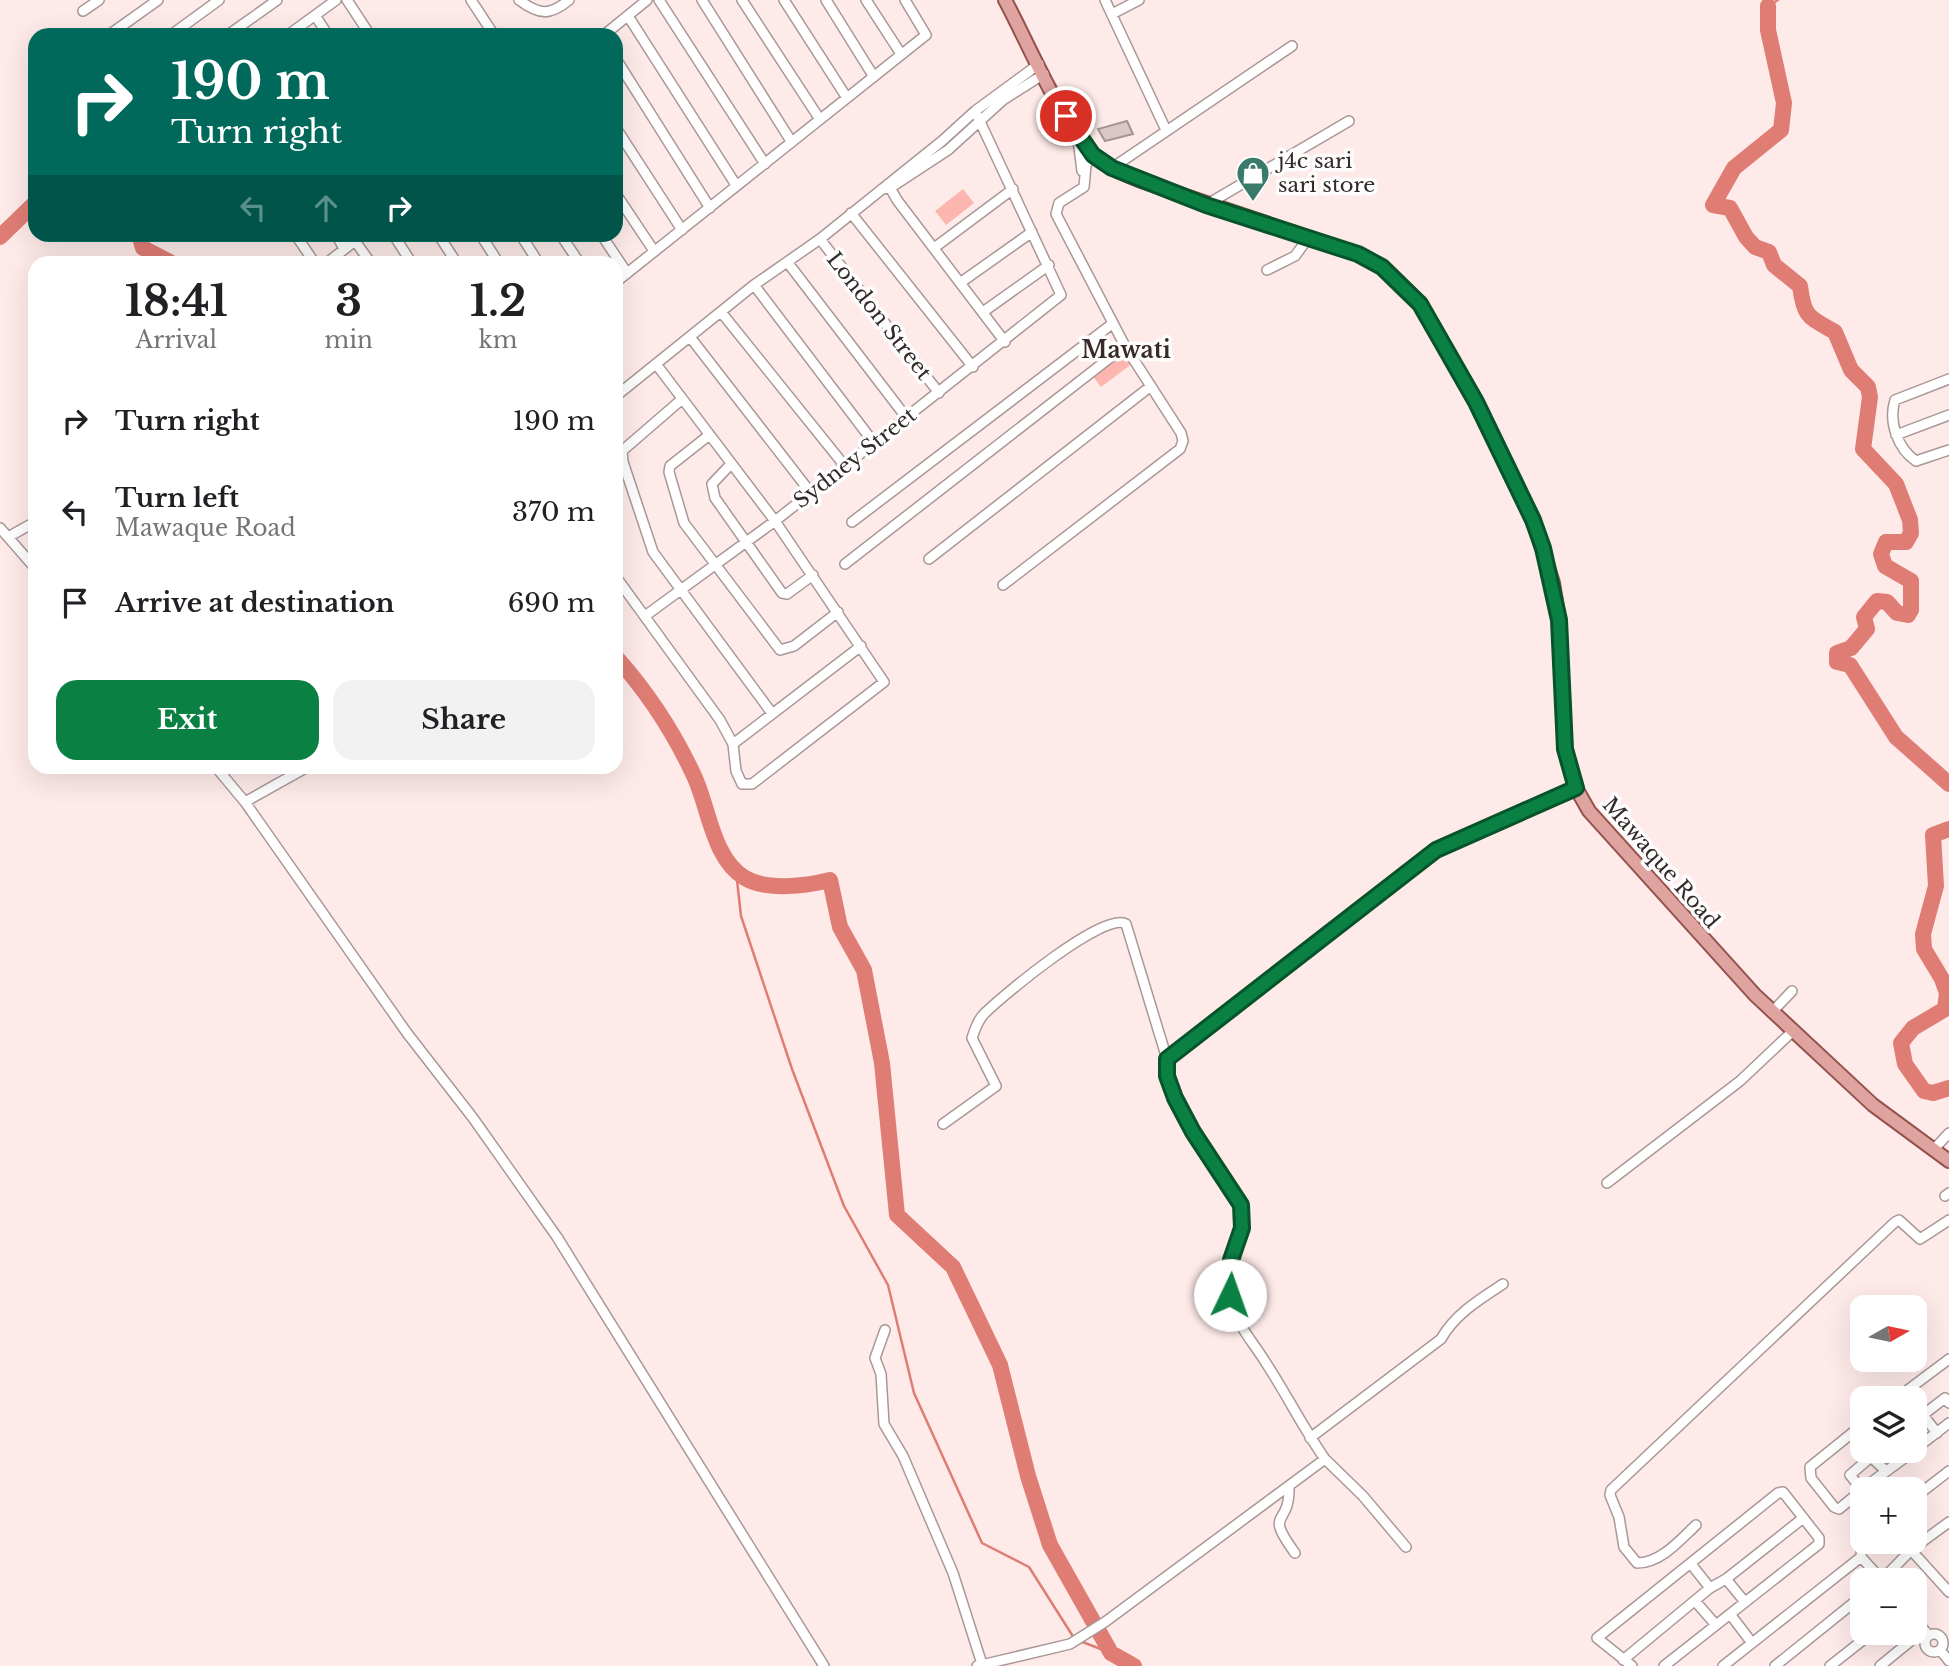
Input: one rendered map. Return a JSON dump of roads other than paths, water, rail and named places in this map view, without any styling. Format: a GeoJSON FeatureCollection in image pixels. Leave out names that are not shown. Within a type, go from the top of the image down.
{"type":"FeatureCollection","features":[{"type":"Feature","properties":{"kind":"main road","name":"Mawaque Road"},"geometry":{"type":"LineString","coordinates":[[1005,0],[1076,132],[1093,155],[1112,168],[1206,205],[1309,237],[1370,260],[1404,286],[1420,304],[1476,402],[1533,520],[1553,583],[1559,620],[1565,749],[1576,788],[1611,838],[1720,959],[1874,1105],[1949,1161]]}},
{"type":"Feature","properties":{"kind":"street"},"geometry":{"type":"LineString","coordinates":[[83,11],[99,0]]}},
{"type":"Feature","properties":{"kind":"street"},"geometry":{"type":"LineString","coordinates":[[119,28],[158,0]]}},
{"type":"Feature","properties":{"kind":"street"},"geometry":{"type":"LineString","coordinates":[[181,28],[219,0]]}},
{"type":"Feature","properties":{"kind":"street"},"geometry":{"type":"LineString","coordinates":[[239,28],[277,0]]}},
{"type":"Feature","properties":{"kind":"street"},"geometry":{"type":"LineString","coordinates":[[299,28],[337,0]]}},
{"type":"Feature","properties":{"kind":"street"},"geometry":{"type":"LineString","coordinates":[[347,0],[365,28]]}},
{"type":"Feature","properties":{"kind":"street"},"geometry":{"type":"LineString","coordinates":[[471,0],[489,28]]}},
{"type":"Feature","properties":{"kind":"street"},"geometry":{"type":"LineString","coordinates":[[519,0],[548,12],[555,12],[569,0]]}},
{"type":"Feature","properties":{"kind":"street"},"geometry":{"type":"LineString","coordinates":[[613,28],[648,0]]}},
{"type":"Feature","properties":{"kind":"street"},"geometry":{"type":"LineString","coordinates":[[659,0],[765,164]]}},
{"type":"Feature","properties":{"kind":"street"},"geometry":{"type":"LineString","coordinates":[[702,0],[792,141]]}},
{"type":"Feature","properties":{"kind":"street"},"geometry":{"type":"LineString","coordinates":[[742,0],[818,118]]}},
{"type":"Feature","properties":{"kind":"street"},"geometry":{"type":"LineString","coordinates":[[784,0],[847,97]]}},
{"type":"Feature","properties":{"kind":"street"},"geometry":{"type":"LineString","coordinates":[[826,0],[874,77]]}},
{"type":"Feature","properties":{"kind":"street"},"geometry":{"type":"LineString","coordinates":[[866,0],[901,54]]}},
{"type":"Feature","properties":{"kind":"street"},"geometry":{"type":"LineString","coordinates":[[623,276],[765,164],[818,118],[926,35],[905,0]]}},
{"type":"Feature","properties":{"kind":"street"},"geometry":{"type":"LineString","coordinates":[[1105,0],[1167,130]]}},
{"type":"Feature","properties":{"kind":"street"},"geometry":{"type":"LineString","coordinates":[[1112,14],[1139,0]]}},
{"type":"Feature","properties":{"kind":"street"},"geometry":{"type":"LineString","coordinates":[[628,16],[736,185]]}},
{"type":"Feature","properties":{"kind":"street"},"geometry":{"type":"LineString","coordinates":[[316,17],[323,28]]}},
{"type":"Feature","properties":{"kind":"street"},"geometry":{"type":"LineString","coordinates":[[1112,168],[1292,46]]}},
{"type":"Feature","properties":{"kind":"street"},"geometry":{"type":"LineString","coordinates":[[919,164],[975,111],[1042,69]]}},
{"type":"Feature","properties":{"kind":"street"},"geometry":{"type":"LineString","coordinates":[[623,390],[754,285],[820,239],[886,186],[919,164],[948,150],[1042,69]]}},
{"type":"Feature","properties":{"kind":"street"},"geometry":{"type":"LineString","coordinates":[[623,70],[710,208]]}},
{"type":"Feature","properties":{"kind":"street"},"geometry":{"type":"LineString","coordinates":[[975,111],[1049,264],[983,312]]}},
{"type":"Feature","properties":{"kind":"street"},"geometry":{"type":"LineString","coordinates":[[1206,205],[1349,121]]}},
{"type":"Feature","properties":{"kind":"street"},"geometry":{"type":"LineString","coordinates":[[1003,586],[1180,449],[1183,441],[1181,433],[1112,324],[1056,214],[1059,204],[1084,187],[1076,132]]}},
{"type":"Feature","properties":{"kind":"street"},"geometry":{"type":"LineString","coordinates":[[623,139],[682,230]]}},
{"type":"Feature","properties":{"kind":"street"},"geometry":{"type":"LineString","coordinates":[[942,141],[948,150]]}},
{"type":"Feature","properties":{"kind":"street"},"geometry":{"type":"LineString","coordinates":[[1083,175],[1093,155]]}},
{"type":"Feature","properties":{"kind":"street"},"geometry":{"type":"LineString","coordinates":[[886,186],[1005,342]]}},
{"type":"Feature","properties":{"kind":"street"},"geometry":{"type":"LineString","coordinates":[[934,248],[1013,188]]}},
{"type":"Feature","properties":{"kind":"street"},"geometry":{"type":"LineString","coordinates":[[623,204],[654,251]]}},
{"type":"Feature","properties":{"kind":"street"},"geometry":{"type":"LineString","coordinates":[[851,214],[972,367]]}},
{"type":"Feature","properties":{"kind":"street"},"geometry":{"type":"LineString","coordinates":[[960,283],[1032,232]]}},
{"type":"Feature","properties":{"kind":"street"},"geometry":{"type":"LineString","coordinates":[[1267,270],[1295,256],[1309,237]]}},
{"type":"Feature","properties":{"kind":"street","name":"London Street"},"geometry":{"type":"LineString","coordinates":[[820,239],[939,393]]}},
{"type":"Feature","properties":{"kind":"street"},"geometry":{"type":"LineString","coordinates":[[340,242],[344,249]]}},
{"type":"Feature","properties":{"kind":"street"},"geometry":{"type":"LineString","coordinates":[[335,256],[354,242]]}},
{"type":"Feature","properties":{"kind":"street"},"geometry":{"type":"LineString","coordinates":[[788,263],[906,417]]}},
{"type":"Feature","properties":{"kind":"street","name":"Sydney Street"},"geometry":{"type":"LineString","coordinates":[[645,616],[681,592],[744,541],[775,521],[1005,342],[1061,295],[1049,264]]}},
{"type":"Feature","properties":{"kind":"street"},"geometry":{"type":"LineString","coordinates":[[623,267],[627,273]]}},
{"type":"Feature","properties":{"kind":"street"},"geometry":{"type":"LineString","coordinates":[[754,285],[874,443]]}},
{"type":"Feature","properties":{"kind":"street"},"geometry":{"type":"LineString","coordinates":[[721,312],[844,465]]}},
{"type":"Feature","properties":{"kind":"street"},"geometry":{"type":"LineString","coordinates":[[852,522],[1112,324]]}},
{"type":"Feature","properties":{"kind":"street"},"geometry":{"type":"LineString","coordinates":[[690,337],[811,493]]}},
{"type":"Feature","properties":{"kind":"street"},"geometry":{"type":"LineString","coordinates":[[845,564],[1125,346]]}},
{"type":"Feature","properties":{"kind":"street"},"geometry":{"type":"LineString","coordinates":[[623,586],[720,720],[733,744],[739,780],[747,786],[884,682],[775,521],[656,364]]}},
{"type":"Feature","properties":{"kind":"street"},"geometry":{"type":"LineString","coordinates":[[1949,379],[1895,400],[1892,410],[1896,435],[1903,451],[1916,461],[1949,450]]}},
{"type":"Feature","properties":{"kind":"street"},"geometry":{"type":"LineString","coordinates":[[929,559],[1151,386]]}},
{"type":"Feature","properties":{"kind":"street"},"geometry":{"type":"LineString","coordinates":[[623,450],[681,400]]}},
{"type":"Feature","properties":{"kind":"street"},"geometry":{"type":"LineString","coordinates":[[1896,435],[1949,415]]}},
{"type":"Feature","properties":{"kind":"street"},"geometry":{"type":"LineString","coordinates":[[708,436],[670,466],[669,472],[684,523],[715,566],[780,650],[794,646],[838,612]]}},
{"type":"Feature","properties":{"kind":"street"},"geometry":{"type":"LineString","coordinates":[[623,455],[647,541],[681,592],[771,712]]}},
{"type":"Feature","properties":{"kind":"street"},"geometry":{"type":"LineString","coordinates":[[731,464],[715,477],[713,490],[744,541],[784,594],[813,575]]}},
{"type":"Feature","properties":{"kind":"street"},"geometry":{"type":"LineString","coordinates":[[8,537],[28,526]]}},
{"type":"Feature","properties":{"kind":"street"},"geometry":{"type":"LineString","coordinates":[[0,528],[28,560]]}},
{"type":"Feature","properties":{"kind":"street"},"geometry":{"type":"LineString","coordinates":[[733,744],[771,712],[861,646]]}},
{"type":"Feature","properties":{"kind":"street"},"geometry":{"type":"LineString","coordinates":[[221,774],[557,1237],[824,1666]]}},
{"type":"Feature","properties":{"kind":"street"},"geometry":{"type":"LineString","coordinates":[[244,802],[295,774]]}},
{"type":"Feature","properties":{"kind":"street"},"geometry":{"type":"LineString","coordinates":[[1167,1059],[1436,850],[1576,788]]}},
{"type":"Feature","properties":{"kind":"street"},"geometry":{"type":"LineString","coordinates":[[943,1124],[996,1086],[972,1038],[982,1016],[1085,934],[1114,922],[1126,924],[1167,1059],[1167,1076],[1175,1098],[1193,1132],[1241,1205],[1242,1228],[1231,1260],[1229,1278],[1230,1295],[1238,1324],[1266,1363],[1325,1459],[1363,1496],[1406,1547]]}},
{"type":"Feature","properties":{"kind":"street"},"geometry":{"type":"LineString","coordinates":[[1773,1011],[1792,991]]}},
{"type":"Feature","properties":{"kind":"street"},"geometry":{"type":"LineString","coordinates":[[1607,1182],[1740,1081],[1793,1031]]}},
{"type":"Feature","properties":{"kind":"street"},"geometry":{"type":"LineString","coordinates":[[1934,1149],[1949,1133]]}},
{"type":"Feature","properties":{"kind":"street"},"geometry":{"type":"LineString","coordinates":[[1696,1525],[1666,1552],[1652,1560],[1637,1563],[1624,1547],[1611,1490],[1895,1222],[1899,1220],[1920,1239],[1949,1220]]}},
{"type":"Feature","properties":{"kind":"street"},"geometry":{"type":"LineString","coordinates":[[1310,1438],[1441,1339],[1449,1326],[1472,1304],[1503,1284]]}},
{"type":"Feature","properties":{"kind":"street"},"geometry":{"type":"LineString","coordinates":[[886,1330],[875,1359],[881,1374],[884,1424],[903,1456],[953,1573],[979,1665],[1070,1644],[1105,1622],[1325,1459]]}},
{"type":"Feature","properties":{"kind":"street"},"geometry":{"type":"LineString","coordinates":[[1913,1386],[1949,1359]]}},
{"type":"Feature","properties":{"kind":"street"},"geometry":{"type":"LineString","coordinates":[[1937,1433],[1923,1415],[1945,1398],[1949,1403]]}},
{"type":"Feature","properties":{"kind":"street"},"geometry":{"type":"LineString","coordinates":[[1927,1440],[1948,1425]]}},
{"type":"Feature","properties":{"kind":"street"},"geometry":{"type":"LineString","coordinates":[[1850,1435],[1810,1467],[1811,1478],[1834,1507],[1839,1509],[1862,1490],[1850,1475],[1864,1463]]}},
{"type":"Feature","properties":{"kind":"street"},"geometry":{"type":"LineString","coordinates":[[1877,1463],[1886,1471]]}},
{"type":"Feature","properties":{"kind":"street"},"geometry":{"type":"LineString","coordinates":[[1878,1477],[1897,1463]]}},
{"type":"Feature","properties":{"kind":"street"},"geometry":{"type":"LineString","coordinates":[[1927,1488],[1949,1471]]}},
{"type":"Feature","properties":{"kind":"street"},"geometry":{"type":"LineString","coordinates":[[1289,1488],[1289,1503],[1278,1522],[1278,1529],[1295,1553]]}},
{"type":"Feature","properties":{"kind":"street"},"geometry":{"type":"LineString","coordinates":[[1632,1666],[1597,1638],[1777,1493],[1783,1492],[1819,1538],[1819,1544],[1664,1666]]}},
{"type":"Feature","properties":{"kind":"street"},"geometry":{"type":"LineString","coordinates":[[1623,1660],[1710,1588],[1726,1579],[1802,1519]]}},
{"type":"Feature","properties":{"kind":"street"},"geometry":{"type":"LineString","coordinates":[[1927,1539],[1948,1525]]}},
{"type":"Feature","properties":{"kind":"street"},"geometry":{"type":"LineString","coordinates":[[1861,1554],[1861,1558],[1871,1568]]}},
{"type":"Feature","properties":{"kind":"street"},"geometry":{"type":"LineString","coordinates":[[1894,1568],[1907,1554]]}},
{"type":"Feature","properties":{"kind":"street"},"geometry":{"type":"LineString","coordinates":[[1915,1554],[1949,1592]]}},
{"type":"Feature","properties":{"kind":"street"},"geometry":{"type":"LineString","coordinates":[[1723,1666],[1861,1558]]}},
{"type":"Feature","properties":{"kind":"street"},"geometry":{"type":"LineString","coordinates":[[1692,1564],[1710,1588]]}},
{"type":"Feature","properties":{"kind":"street"},"geometry":{"type":"LineString","coordinates":[[1726,1579],[1745,1602]]}},
{"type":"Feature","properties":{"kind":"street"},"geometry":{"type":"LineString","coordinates":[[1695,1601],[1716,1625]]}},
{"type":"Feature","properties":{"kind":"street"},"geometry":{"type":"LineString","coordinates":[[1776,1666],[1850,1610]]}},
{"type":"Feature","properties":{"kind":"street"},"geometry":{"type":"LineString","coordinates":[[1730,1614],[1752,1643]]}},
{"type":"Feature","properties":{"kind":"street"},"geometry":{"type":"LineString","coordinates":[[1927,1633],[1937,1635],[1944,1644],[1949,1661]]}},
{"type":"Feature","properties":{"kind":"street"},"geometry":{"type":"LineString","coordinates":[[1927,1645],[1927,1649],[1932,1652],[1944,1644]]}},
{"type":"Feature","properties":{"kind":"street"},"geometry":{"type":"LineString","coordinates":[[1830,1666],[1857,1645]]}},
{"type":"Feature","properties":{"kind":"street"},"geometry":{"type":"LineString","coordinates":[[1880,1666],[1910,1645]]}},
{"type":"Feature","properties":{"kind":"waterway"},"geometry":{"type":"LineString","coordinates":[[1768,6],[1778,0]]}},
{"type":"Feature","properties":{"kind":"waterway"},"geometry":{"type":"LineString","coordinates":[[1768,6],[1768,30],[1784,103],[1781,130],[1734,168],[1713,205],[1730,208],[1746,237],[1755,247],[1769,252],[1774,265],[1800,286],[1806,311],[1835,332],[1851,370],[1868,387],[1870,397],[1863,449],[1896,484],[1910,520],[1911,533],[1906,542],[1886,542],[1881,554],[1885,566],[1911,581],[1911,610],[1908,615],[1897,613],[1887,602],[1877,601],[1864,617],[1867,629],[1851,648],[1837,653],[1837,662],[1850,665],[1896,737],[1949,784]]}},
{"type":"Feature","properties":{"kind":"waterway"},"geometry":{"type":"LineString","coordinates":[[0,237],[28,210]]}},
{"type":"Feature","properties":{"kind":"waterway"},"geometry":{"type":"LineString","coordinates":[[141,242],[143,248],[158,256]]}},
{"type":"Feature","properties":{"kind":"waterway"},"geometry":{"type":"LineString","coordinates":[[623,665],[640,685],[679,745],[700,790],[719,846],[734,870],[745,878],[764,885],[798,885],[830,880],[840,927],[864,970],[882,1063],[897,1215],[953,1267],[1000,1365],[1028,1476],[1050,1545],[1111,1653],[1134,1666]]}},
{"type":"Feature","properties":{"kind":"waterway"},"geometry":{"type":"LineString","coordinates":[[1949,829],[1933,835],[1936,886],[1923,934],[1924,949],[1947,993],[1945,1009],[1913,1028],[1901,1043],[1905,1064],[1924,1091],[1933,1093],[1949,1088]]}},
{"type":"Feature","properties":{"kind":"waterway"},"geometry":{"type":"LineString","coordinates":[[736,871],[741,916],[792,1069],[844,1206],[888,1285],[914,1393],[982,1543],[1029,1567],[1074,1638]]}},
{"type":"Feature","properties":{"kind":"waterway"},"geometry":{"type":"LineString","coordinates":[[1080,1641],[1111,1653]]}},
{"type":"Feature","properties":{"kind":"place","name":"j4c sari sari store"},"geometry":{"type":"Point","coordinates":[1253,203]}},
{"type":"Feature","properties":{"kind":"district","name":"Mawati"},"geometry":{"type":"Point","coordinates":[1126,350]}}]}
